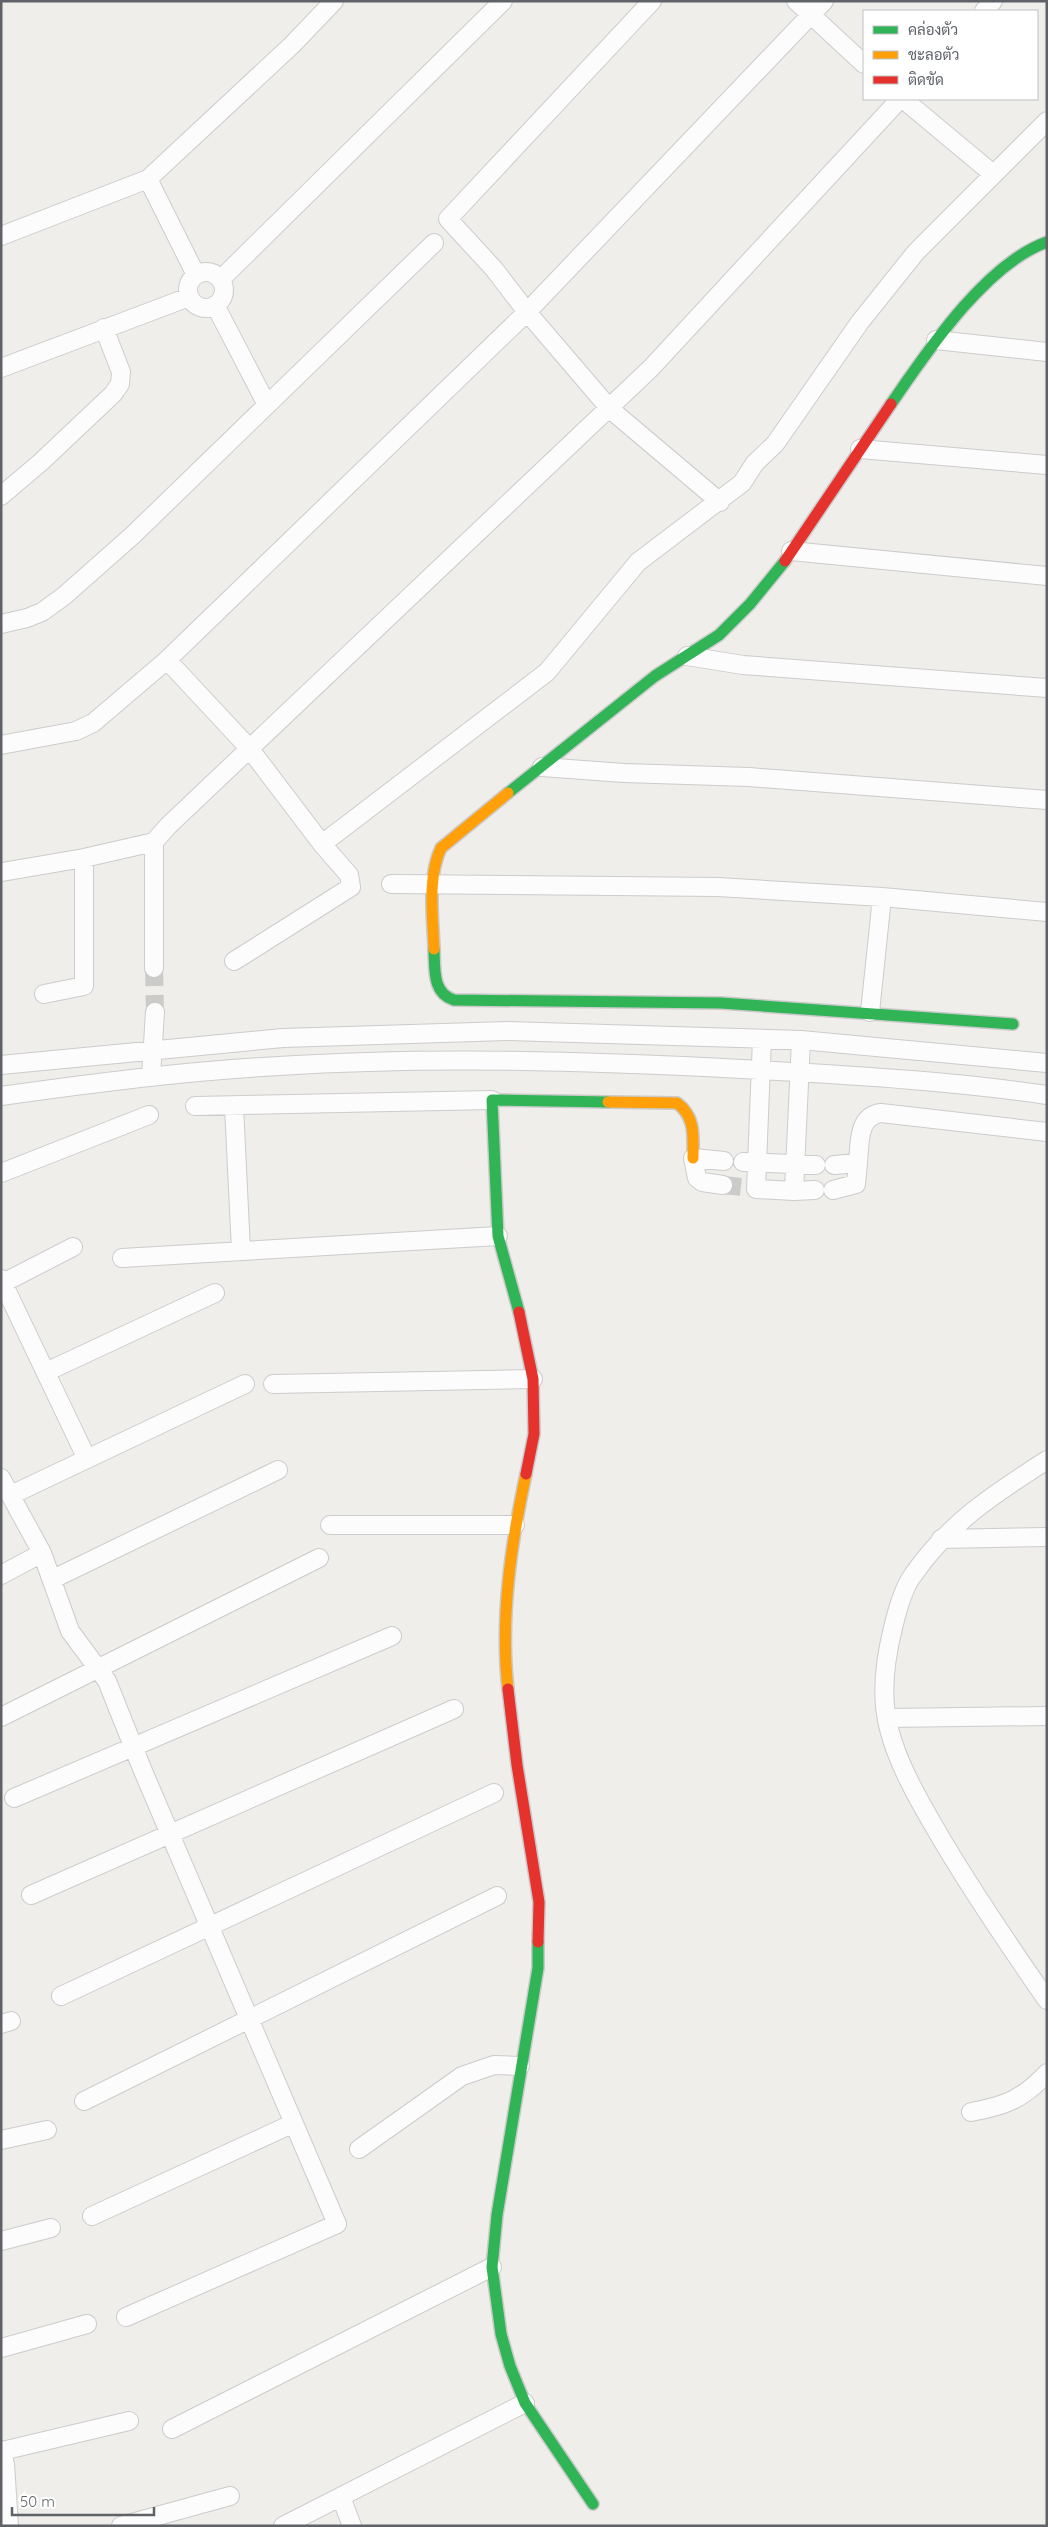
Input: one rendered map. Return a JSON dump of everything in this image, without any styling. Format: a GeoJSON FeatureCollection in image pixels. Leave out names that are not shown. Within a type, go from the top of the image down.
{"type":"FeatureCollection","features":[{"type":"Feature","properties":{"kind":"street"},"geometry":{"type":"LineString","coordinates":[[1,236],[148,179],[292,45],[334,1]]}},
{"type":"Feature","properties":{"kind":"street"},"geometry":{"type":"LineString","coordinates":[[221,279],[503,1]]}},
{"type":"Feature","properties":{"kind":"street"},"geometry":{"type":"LineString","coordinates":[[652,1],[448,219],[494,269],[526,312],[610,409],[720,502]]}},
{"type":"Feature","properties":{"kind":"street"},"geometry":{"type":"LineString","coordinates":[[796,1],[863,63]]}},
{"type":"Feature","properties":{"kind":"street"},"geometry":{"type":"LineString","coordinates":[[1,746],[76,731],[93,723],[168,660],[526,312],[824,1]]}},
{"type":"Feature","properties":{"kind":"street"},"geometry":{"type":"LineString","coordinates":[[2,872],[84,858],[154,842],[168,826],[249,748],[610,409],[651,368],[900,100]]}},
{"type":"Feature","properties":{"kind":"street"},"geometry":{"type":"LineString","coordinates":[[902,100],[993,174]]}},
{"type":"Feature","properties":{"kind":"street"},"geometry":{"type":"LineString","coordinates":[[322,844],[547,672],[638,562],[720,502],[742,483],[755,464],[775,444],[809,392],[860,322],[916,252],[1047,121]]}},
{"type":"Feature","properties":{"kind":"street"},"geometry":{"type":"LineString","coordinates":[[148,179],[196,275]]}},
{"type":"Feature","properties":{"kind":"street"},"geometry":{"type":"LineString","coordinates":[[1013,1024],[870,1012],[721,1003],[454,1000],[445,997],[436,983],[433,884],[437,853],[657,675],[715,638],[753,601],[791,552],[936,340],[986,285],[1016,257],[1028,247],[1047,242]]}},
{"type":"Feature","properties":{"kind":"street"},"geometry":{"type":"LineString","coordinates":[[1,624],[42,612],[64,596],[133,535],[434,243]]}},
{"type":"Feature","properties":{"kind":"street"},"geometry":{"type":"LineString","coordinates":[[209,272],[221,279],[224,289],[222,298],[215,305],[200,307],[189,297],[188,288],[190,281],[196,275],[209,272]]}},
{"type":"Feature","properties":{"kind":"street"},"geometry":{"type":"LineString","coordinates":[[1,368],[189,297]]}},
{"type":"Feature","properties":{"kind":"street"},"geometry":{"type":"LineString","coordinates":[[215,305],[267,405]]}},
{"type":"Feature","properties":{"kind":"street"},"geometry":{"type":"LineString","coordinates":[[1,496],[56,448],[113,394],[120,384],[120,372],[104,328]]}},
{"type":"Feature","properties":{"kind":"street"},"geometry":{"type":"LineString","coordinates":[[936,340],[1047,352]]}},
{"type":"Feature","properties":{"kind":"street"},"geometry":{"type":"LineString","coordinates":[[860,449],[1047,465]]}},
{"type":"Feature","properties":{"kind":"street"},"geometry":{"type":"LineString","coordinates":[[791,552],[1047,576]]}},
{"type":"Feature","properties":{"kind":"street"},"geometry":{"type":"LineString","coordinates":[[687,656],[744,665],[1047,688]]}},
{"type":"Feature","properties":{"kind":"street"},"geometry":{"type":"LineString","coordinates":[[168,660],[249,748],[322,844],[349,875],[351,887],[234,961]]}},
{"type":"Feature","properties":{"kind":"street"},"geometry":{"type":"LineString","coordinates":[[542,767],[759,778],[1047,800]]}},
{"type":"Feature","properties":{"kind":"street"},"geometry":{"type":"LineString","coordinates":[[154,842],[154,968]]}},
{"type":"Feature","properties":{"kind":"street"},"geometry":{"type":"LineString","coordinates":[[44,994],[84,986],[84,858]]}},
{"type":"Feature","properties":{"kind":"street"},"geometry":{"type":"LineString","coordinates":[[391,884],[718,888],[882,897],[1047,912]]}},
{"type":"Feature","properties":{"kind":"street"},"geometry":{"type":"LineString","coordinates":[[870,1012],[882,897]]}},
{"type":"Feature","properties":{"kind":"street"},"geometry":{"type":"LineString","coordinates":[[151,1076],[154,1012]]}},
{"type":"Feature","properties":{"kind":"street"},"geometry":{"type":"LineString","coordinates":[[1,1065],[282,1038],[507,1031],[801,1040],[1047,1063]]}},
{"type":"Feature","properties":{"kind":"street"},"geometry":{"type":"LineString","coordinates":[[762,1039],[749,1188],[794,1191],[815,1190]]}},
{"type":"Feature","properties":{"kind":"street"},"geometry":{"type":"LineString","coordinates":[[794,1191],[801,1040]]}},
{"type":"Feature","properties":{"kind":"street"},"geometry":{"type":"LineString","coordinates":[[1,1096],[151,1076],[282,1066],[513,1060],[800,1072],[973,1086],[1047,1095]]}},
{"type":"Feature","properties":{"kind":"street"},"geometry":{"type":"LineString","coordinates":[[492,1100],[498,1236],[521,1321],[533,1379],[534,1434],[515,1525],[507,1604],[506,1669],[517,1764],[540,1902],[538,1968],[520,2066],[497,2215],[492,2267],[501,2334],[510,2366],[525,2403],[593,2504]]}},
{"type":"Feature","properties":{"kind":"street"},"geometry":{"type":"LineString","coordinates":[[195,1106],[492,1100],[677,1103],[686,1108],[692,1120],[693,1158],[697,1178],[702,1182],[723,1185]]}},
{"type":"Feature","properties":{"kind":"street"},"geometry":{"type":"LineString","coordinates":[[234,1106],[241,1251]]}},
{"type":"Feature","properties":{"kind":"street"},"geometry":{"type":"LineString","coordinates":[[833,1190],[856,1184],[861,1129],[867,1118],[872,1114],[881,1113],[1047,1132]]}},
{"type":"Feature","properties":{"kind":"street"},"geometry":{"type":"LineString","coordinates":[[1,1173],[149,1115]]}},
{"type":"Feature","properties":{"kind":"street"},"geometry":{"type":"LineString","coordinates":[[693,1158],[724,1161]]}},
{"type":"Feature","properties":{"kind":"street"},"geometry":{"type":"LineString","coordinates":[[750,1163],[816,1165]]}},
{"type":"Feature","properties":{"kind":"street"},"geometry":{"type":"LineString","coordinates":[[834,1165],[858,1163]]}},
{"type":"Feature","properties":{"kind":"street"},"geometry":{"type":"LineString","coordinates":[[122,1258],[498,1236]]}},
{"type":"Feature","properties":{"kind":"street"},"geometry":{"type":"LineString","coordinates":[[73,1247],[2,1281],[87,1459]]}},
{"type":"Feature","properties":{"kind":"street"},"geometry":{"type":"LineString","coordinates":[[46,1372],[215,1293]]}},
{"type":"Feature","properties":{"kind":"street"},"geometry":{"type":"LineString","coordinates":[[274,1384],[533,1379]]}},
{"type":"Feature","properties":{"kind":"street"},"geometry":{"type":"LineString","coordinates":[[11,1495],[245,1384]]}},
{"type":"Feature","properties":{"kind":"street"},"geometry":{"type":"LineString","coordinates":[[1047,1460],[983,1501],[941,1539],[911,1577],[896,1618],[888,1649],[884,1681],[888,1728],[910,1784],[952,1858],[1047,2000]]}},
{"type":"Feature","properties":{"kind":"street"},"geometry":{"type":"LineString","coordinates":[[53,1579],[278,1470]]}},
{"type":"Feature","properties":{"kind":"street"},"geometry":{"type":"LineString","coordinates":[[1,1478],[42,1553],[53,1579],[70,1631],[107,1680],[170,1834],[337,2224],[126,2317]]}},
{"type":"Feature","properties":{"kind":"street"},"geometry":{"type":"LineString","coordinates":[[330,1525],[515,1525]]}},
{"type":"Feature","properties":{"kind":"street"},"geometry":{"type":"LineString","coordinates":[[941,1539],[1047,1537]]}},
{"type":"Feature","properties":{"kind":"street"},"geometry":{"type":"LineString","coordinates":[[1,1575],[42,1553]]}},
{"type":"Feature","properties":{"kind":"street"},"geometry":{"type":"LineString","coordinates":[[1,1717],[319,1558]]}},
{"type":"Feature","properties":{"kind":"street"},"geometry":{"type":"LineString","coordinates":[[14,1798],[392,1636]]}},
{"type":"Feature","properties":{"kind":"street"},"geometry":{"type":"LineString","coordinates":[[31,1895],[454,1708]]}},
{"type":"Feature","properties":{"kind":"street"},"geometry":{"type":"LineString","coordinates":[[887,1718],[1047,1716]]}},
{"type":"Feature","properties":{"kind":"street"},"geometry":{"type":"LineString","coordinates":[[61,1996],[494,1793]]}},
{"type":"Feature","properties":{"kind":"street"},"geometry":{"type":"LineString","coordinates":[[84,2101],[496,1896]]}},
{"type":"Feature","properties":{"kind":"street"},"geometry":{"type":"LineString","coordinates":[[359,2149],[462,2076],[494,2065],[520,2066]]}},
{"type":"Feature","properties":{"kind":"street"},"geometry":{"type":"LineString","coordinates":[[972,2112],[1003,2106],[1023,2094],[1047,2073]]}},
{"type":"Feature","properties":{"kind":"street"},"geometry":{"type":"LineString","coordinates":[[92,2216],[294,2123]]}},
{"type":"Feature","properties":{"kind":"street"},"geometry":{"type":"LineString","coordinates":[[1,2140],[47,2130]]}},
{"type":"Feature","properties":{"kind":"street"},"geometry":{"type":"LineString","coordinates":[[1,2241],[51,2228]]}},
{"type":"Feature","properties":{"kind":"street"},"geometry":{"type":"LineString","coordinates":[[172,2429],[492,2267]]}},
{"type":"Feature","properties":{"kind":"street"},"geometry":{"type":"LineString","coordinates":[[1,2348],[87,2324]]}},
{"type":"Feature","properties":{"kind":"street"},"geometry":{"type":"LineString","coordinates":[[283,2526],[525,2403]]}},
{"type":"Feature","properties":{"kind":"street"},"geometry":{"type":"LineString","coordinates":[[9,2526],[1,2451],[129,2420]]}},
{"type":"Feature","properties":{"kind":"street"},"geometry":{"type":"LineString","coordinates":[[121,2526],[230,2496]]}},
{"type":"Feature","properties":{"kind":"street"},"geometry":{"type":"LineString","coordinates":[[341,2497],[352,2526]]}},
{"type":"Feature","properties":{"kind":"tunnel"},"geometry":{"type":"LineString","coordinates":[[154,968],[155,1012]]}},
{"type":"Feature","properties":{"kind":"tunnel"},"geometry":{"type":"LineString","coordinates":[[723,1185],[742,1187]]}},
{"type":"Feature","properties":{"kind":"traffic: fast"},"geometry":{"type":"LineString","coordinates":[[891,404],[940,336],[980,289],[1002,269],[1024,253],[1047,242]]}},
{"type":"Feature","properties":{"kind":"traffic: fast"},"geometry":{"type":"LineString","coordinates":[[508,793],[655,676],[719,635],[750,604],[785,561]]}},
{"type":"Feature","properties":{"kind":"traffic: fast"},"geometry":{"type":"LineString","coordinates":[[434,949],[438,986],[447,997],[454,1000],[721,1003],[1013,1024]]}},
{"type":"Feature","properties":{"kind":"traffic: fast"},"geometry":{"type":"LineString","coordinates":[[519,1312],[498,1236],[492,1100],[608,1102]]}},
{"type":"Feature","properties":{"kind":"traffic: fast"},"geometry":{"type":"LineString","coordinates":[[538,1942],[538,1968],[497,2215],[492,2267],[501,2334],[510,2366],[525,2403],[593,2504]]}},
{"type":"Feature","properties":{"kind":"traffic: slow"},"geometry":{"type":"LineString","coordinates":[[434,949],[432,885],[441,848],[508,793]]}},
{"type":"Feature","properties":{"kind":"traffic: slow"},"geometry":{"type":"LineString","coordinates":[[608,1102],[677,1103],[688,1115],[690,1121],[693,1135],[693,1158]]}},
{"type":"Feature","properties":{"kind":"traffic: slow"},"geometry":{"type":"LineString","coordinates":[[508,1689],[505,1635],[508,1581],[526,1474]]}},
{"type":"Feature","properties":{"kind":"traffic: jam"},"geometry":{"type":"LineString","coordinates":[[785,561],[891,404]]}},
{"type":"Feature","properties":{"kind":"traffic: jam"},"geometry":{"type":"LineString","coordinates":[[519,1312],[533,1379],[534,1434],[526,1474]]}},
{"type":"Feature","properties":{"kind":"traffic: jam"},"geometry":{"type":"LineString","coordinates":[[508,1689],[517,1765],[539,1902],[538,1942]]}}]}
